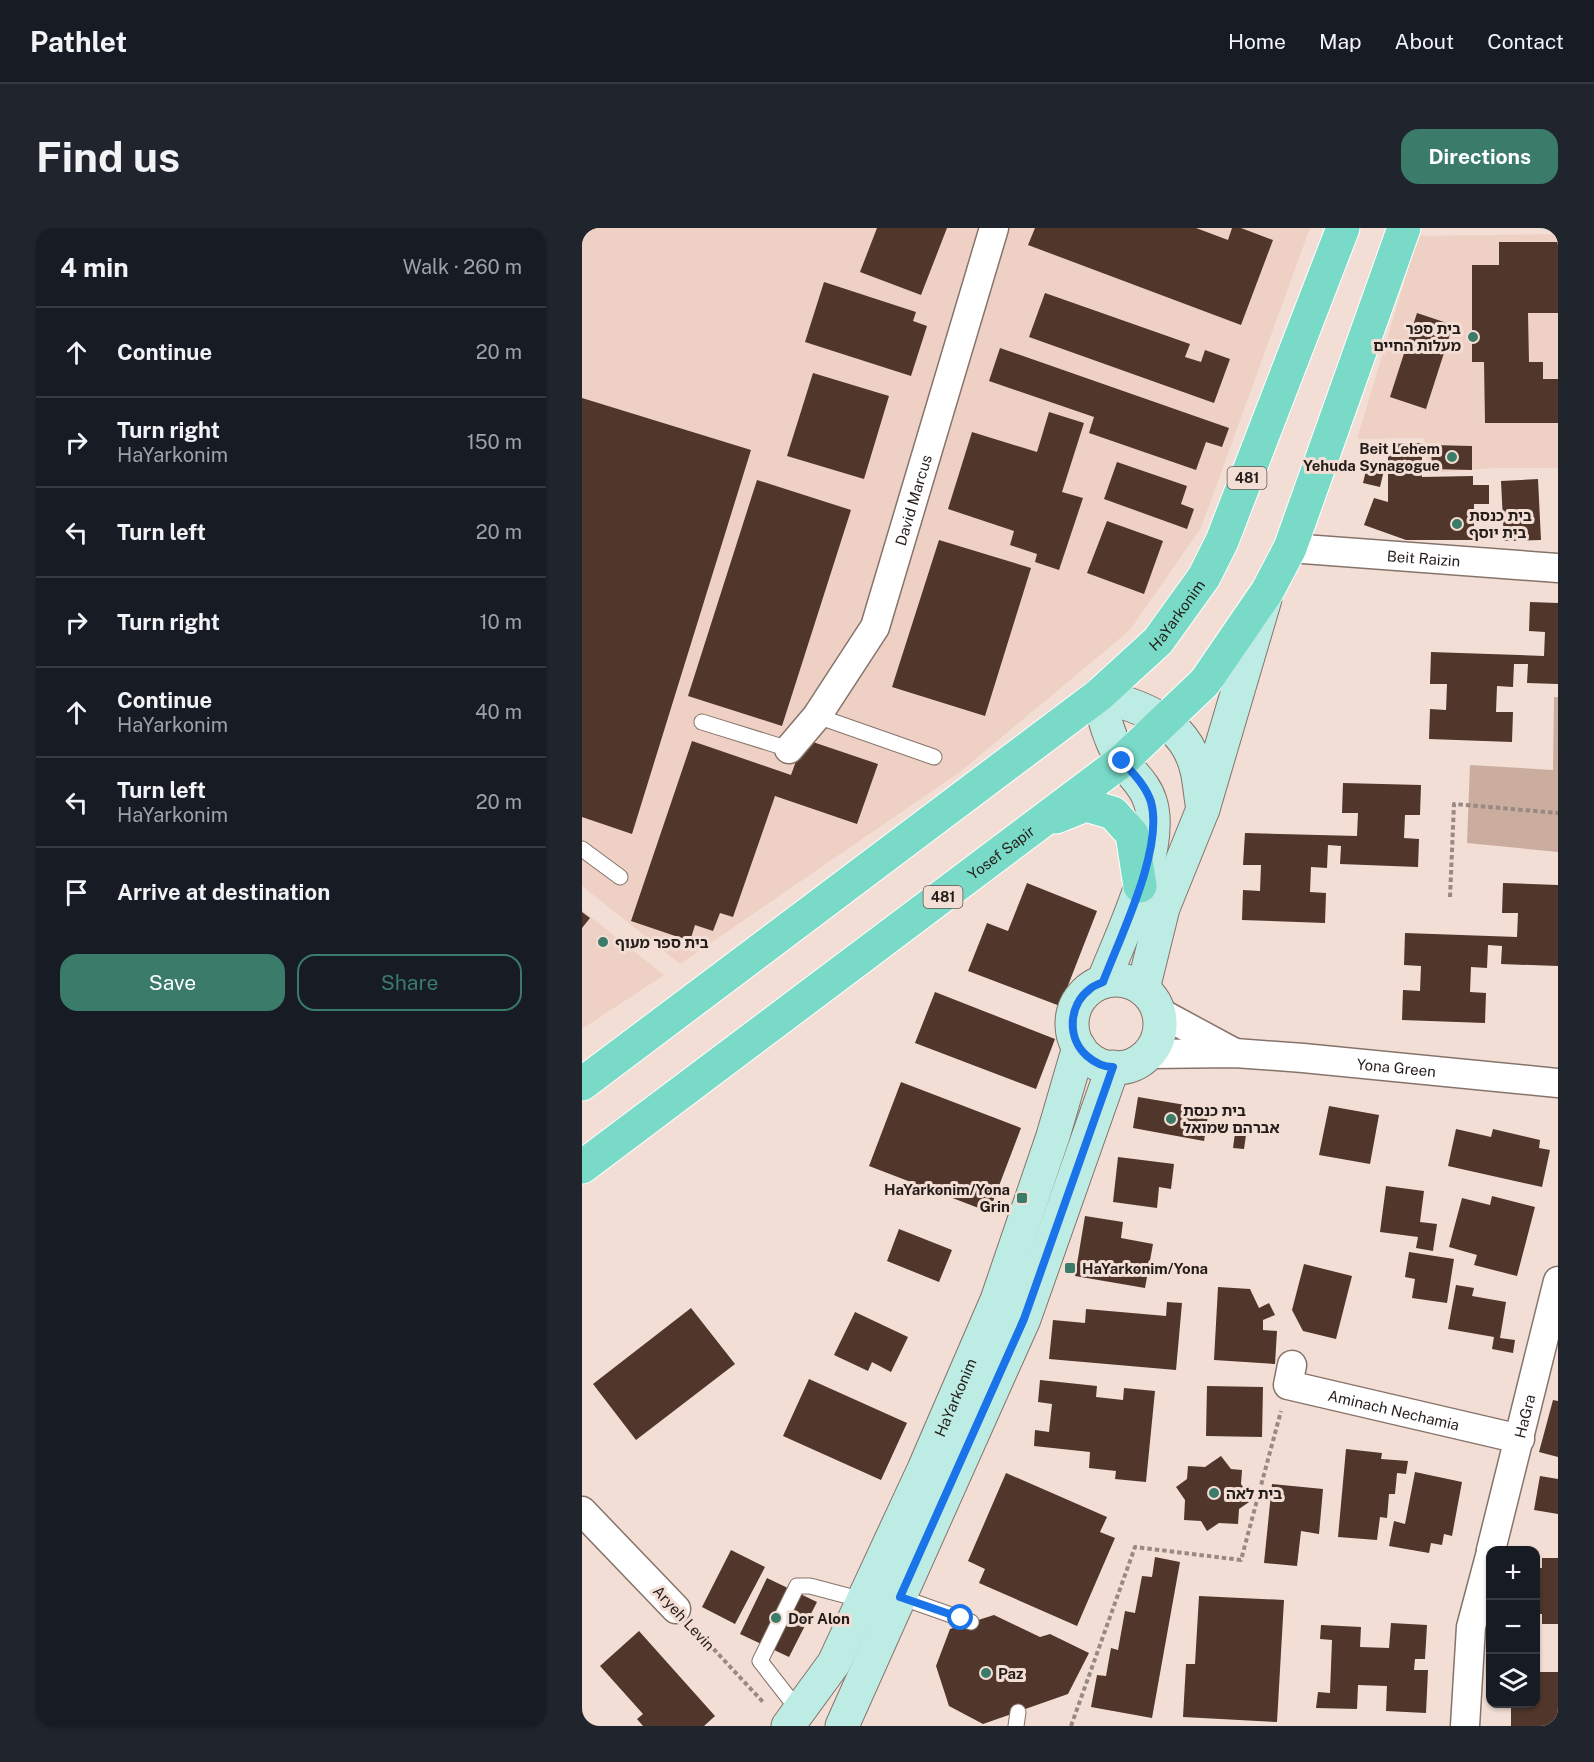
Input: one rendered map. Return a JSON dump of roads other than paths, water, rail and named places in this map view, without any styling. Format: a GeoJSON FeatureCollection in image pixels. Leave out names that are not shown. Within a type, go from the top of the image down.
{"type":"FeatureCollection","features":[{"type":"Feature","properties":{"kind":"main road","name":"481"},"geometry":{"type":"LineString","coordinates":[[1268,590],[1290,548],[1404,228]]}},
{"type":"Feature","properties":{"kind":"main road","name":"HaYarkonim"},"geometry":{"type":"LineString","coordinates":[[1098,695],[1158,641],[1204,577],[1222,541],[1336,230]]}},
{"type":"Feature","properties":{"kind":"main road","name":"Yosef Sapir"},"geometry":{"type":"LineString","coordinates":[[582,1167],[1122,761],[1205,682],[1268,590]]}},
{"type":"Feature","properties":{"kind":"main road","name":"481"},"geometry":{"type":"LineString","coordinates":[[582,1084],[1098,695]]}},
{"type":"Feature","properties":{"kind":"main road"},"geometry":{"type":"LineString","coordinates":[[1040,824],[1086,805],[1113,813],[1132,834],[1140,886]]}},
{"type":"Feature","properties":{"kind":"street","name":"David Marcus"},"geometry":{"type":"LineString","coordinates":[[789,749],[817,716],[875,627],[994,228]]}},
{"type":"Feature","properties":{"kind":"street","name":"Beit Raizin"},"geometry":{"type":"LineString","coordinates":[[1290,548],[1558,568]]}},
{"type":"Feature","properties":{"kind":"street"},"geometry":{"type":"LineString","coordinates":[[1151,1000],[1163,908],[1203,809],[1268,590]]}},
{"type":"Feature","properties":{"kind":"street"},"geometry":{"type":"LineString","coordinates":[[1103,982],[1140,886],[1154,836],[1151,803],[1141,783],[1122,761],[1107,733],[1098,695],[1137,706],[1166,721],[1185,742],[1196,765],[1203,809]]}},
{"type":"Feature","properties":{"kind":"street"},"geometry":{"type":"LineString","coordinates":[[1103,982],[1131,982],[1151,1000],[1161,1027],[1157,1041],[1149,1054],[1137,1063],[1113,1067],[1094,1062],[1079,1047],[1072,1026],[1074,1011],[1080,999],[1090,988],[1103,982]]}},
{"type":"Feature","properties":{"kind":"street","name":"Yona Green"},"geometry":{"type":"LineString","coordinates":[[1151,1000],[1235,1053]]}},
{"type":"Feature","properties":{"kind":"street","name":"HaYarkonim"},"geometry":{"type":"LineString","coordinates":[[791,1720],[834,1663],[924,1469],[997,1300],[1053,1136],[1079,1047]]}},
{"type":"Feature","properties":{"kind":"street","name":"Yona Green"},"geometry":{"type":"LineString","coordinates":[[1149,1054],[1235,1053],[1558,1083]]}},
{"type":"Feature","properties":{"kind":"street","name":"HaYarkonim"},"geometry":{"type":"LineString","coordinates":[[842,1726],[1024,1319],[1113,1067]]}},
{"type":"Feature","properties":{"kind":"street","name":"HaGra"},"geometry":{"type":"LineString","coordinates":[[1492,1546],[1558,1281]]}},
{"type":"Feature","properties":{"kind":"street","name":"Aminach Nechamia"},"geometry":{"type":"LineString","coordinates":[[1290,1375],[1520,1439]]}},
{"type":"Feature","properties":{"kind":"street","name":"Aryeh Levin"},"geometry":{"type":"LineString","coordinates":[[582,1511],[676,1609]]}},
{"type":"Feature","properties":{"kind":"street","name":"HaGra"},"geometry":{"type":"LineString","coordinates":[[1465,1726],[1471,1627],[1486,1570]]}},
{"type":"Feature","properties":{"kind":"street"},"geometry":{"type":"LineString","coordinates":[[861,1685],[864,1713],[872,1726]]}},
{"type":"Feature","properties":{"kind":"lane"},"geometry":{"type":"LineString","coordinates":[[817,716],[934,757]]}},
{"type":"Feature","properties":{"kind":"lane"},"geometry":{"type":"LineString","coordinates":[[702,723],[789,749]]}},
{"type":"Feature","properties":{"kind":"lane"},"geometry":{"type":"LineString","coordinates":[[582,849],[620,877]]}},
{"type":"Feature","properties":{"kind":"lane"},"geometry":{"type":"LineString","coordinates":[[791,1720],[760,1661],[797,1586],[810,1586],[863,1600]]}},
{"type":"Feature","properties":{"kind":"lane"},"geometry":{"type":"LineString","coordinates":[[900,1597],[971,1622]]}},
{"type":"Feature","properties":{"kind":"place","name":"בית ספר מעלות החיים"},"geometry":{"type":"Point","coordinates":[1473,337]}},
{"type":"Feature","properties":{"kind":"place","name":"Beit Lehem Yehuda Synagogue"},"geometry":{"type":"Point","coordinates":[1452,457]}},
{"type":"Feature","properties":{"kind":"place","name":"בית כנסת בית יוסף"},"geometry":{"type":"Point","coordinates":[1457,524]}},
{"type":"Feature","properties":{"kind":"place","name":"בית ספר מעוף"},"geometry":{"type":"Point","coordinates":[603,942]}},
{"type":"Feature","properties":{"kind":"place","name":"בית כנסת אברהם שמואל"},"geometry":{"type":"Point","coordinates":[1171,1119]}},
{"type":"Feature","properties":{"kind":"place","name":"HaYarkonim/Yona Grin"},"geometry":{"type":"Point","coordinates":[1022,1198]}},
{"type":"Feature","properties":{"kind":"place","name":"HaYarkonim/Yona"},"geometry":{"type":"Point","coordinates":[1070,1268]}},
{"type":"Feature","properties":{"kind":"place","name":"בית לאה"},"geometry":{"type":"Point","coordinates":[1214,1493]}},
{"type":"Feature","properties":{"kind":"place","name":"Dor Alon"},"geometry":{"type":"Point","coordinates":[776,1618]}},
{"type":"Feature","properties":{"kind":"place","name":"Paz"},"geometry":{"type":"Point","coordinates":[986,1673]}}]}
